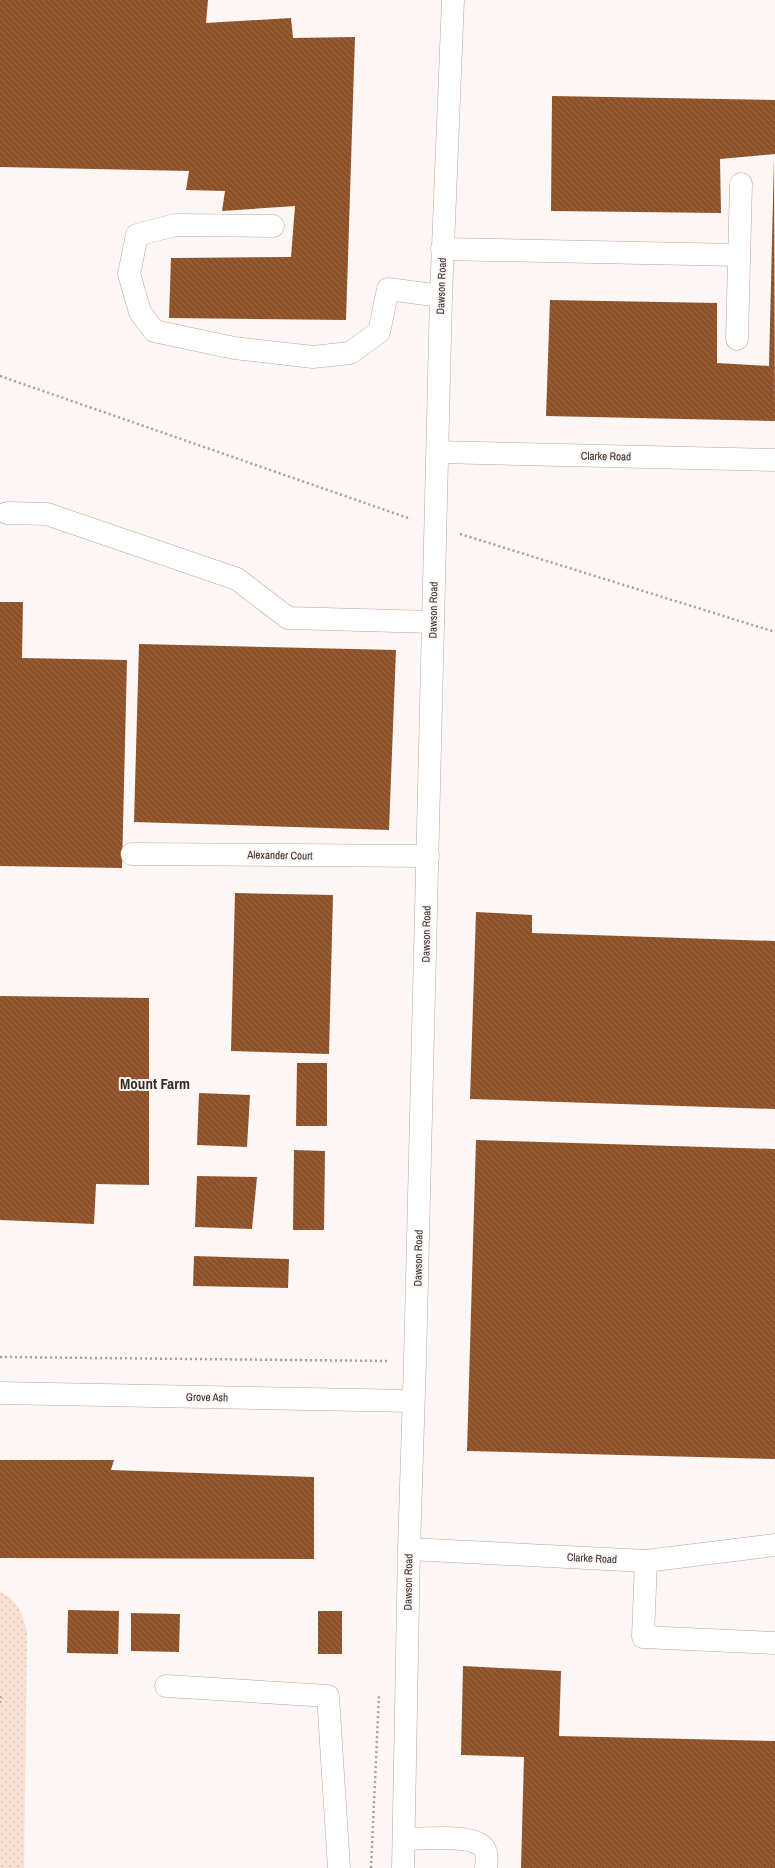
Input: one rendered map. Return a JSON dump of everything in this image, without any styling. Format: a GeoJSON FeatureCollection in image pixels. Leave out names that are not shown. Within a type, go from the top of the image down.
{"type":"FeatureCollection","features":[{"type":"Feature","properties":{"kind":"street","name":"Dawson Road"},"geometry":{"type":"LineString","coordinates":[[403,1868],[409,1549],[428,856],[442,249],[453,0]]}},
{"type":"Feature","properties":{"kind":"street"},"geometry":{"type":"LineString","coordinates":[[737,339],[741,184]]}},
{"type":"Feature","properties":{"kind":"street"},"geometry":{"type":"LineString","coordinates":[[273,226],[175,225],[137,235],[129,274],[140,312],[154,331],[234,348],[313,357],[350,353],[379,332],[388,289],[441,296]]}},
{"type":"Feature","properties":{"kind":"street"},"geometry":{"type":"LineString","coordinates":[[442,249],[739,255]]}},
{"type":"Feature","properties":{"kind":"street","name":"Clarke Road"},"geometry":{"type":"LineString","coordinates":[[438,452],[775,460]]}},
{"type":"Feature","properties":{"kind":"street"},"geometry":{"type":"LineString","coordinates":[[7,513],[48,514],[237,579],[288,618],[433,622]]}},
{"type":"Feature","properties":{"kind":"street","name":"Alexander Court"},"geometry":{"type":"LineString","coordinates":[[132,854],[428,856]]}},
{"type":"Feature","properties":{"kind":"street","name":"Grove Ash"},"geometry":{"type":"LineString","coordinates":[[0,1393],[414,1401]]}},
{"type":"Feature","properties":{"kind":"street","name":"Clarke Road"},"geometry":{"type":"LineString","coordinates":[[409,1549],[646,1561],[775,1545]]}},
{"type":"Feature","properties":{"kind":"street"},"geometry":{"type":"LineString","coordinates":[[646,1561],[643,1638],[775,1643]]}},
{"type":"Feature","properties":{"kind":"street"},"geometry":{"type":"LineString","coordinates":[[166,1686],[328,1696],[339,1868]]}},
{"type":"Feature","properties":{"kind":"street"},"geometry":{"type":"LineString","coordinates":[[404,1839],[471,1840],[482,1845],[486,1853],[486,1868]]}},
{"type":"Feature","properties":{"kind":"path"},"geometry":{"type":"LineString","coordinates":[[0,376],[435,526],[775,632]]}},
{"type":"Feature","properties":{"kind":"path"},"geometry":{"type":"LineString","coordinates":[[0,1357],[415,1361]]}},
{"type":"Feature","properties":{"kind":"path"},"geometry":{"type":"LineString","coordinates":[[0,1696],[0,1705]]}},
{"type":"Feature","properties":{"kind":"shaded area"},"geometry":{"type":"Polygon","coordinates":[[[0,1592],[15,1603],[21,1613],[27,1631],[24,1868],[0,1868],[0,1592]]]}},
{"type":"Feature","properties":{"kind":"building"},"geometry":{"type":"Polygon","coordinates":[[[0,0],[208,0],[206,23],[291,18],[293,38],[355,37],[346,320],[169,318],[171,258],[291,257],[295,206],[222,211],[225,191],[186,190],[189,171],[0,167],[0,0]]]}},
{"type":"Feature","properties":{"kind":"building"},"geometry":{"type":"Polygon","coordinates":[[[552,96],[775,100],[775,154],[720,159],[721,213],[551,211],[552,96]]]}},
{"type":"Feature","properties":{"kind":"building"},"geometry":{"type":"Polygon","coordinates":[[[774,158],[775,421],[546,416],[550,300],[717,303],[717,363],[769,366],[774,158]]]}},
{"type":"Feature","properties":{"kind":"building"},"geometry":{"type":"Polygon","coordinates":[[[0,602],[23,602],[22,658],[127,660],[122,868],[0,866],[0,602]]]}},
{"type":"Feature","properties":{"kind":"building"},"geometry":{"type":"Polygon","coordinates":[[[139,644],[396,650],[389,830],[134,822],[139,644]]]}},
{"type":"Feature","properties":{"kind":"building"},"geometry":{"type":"Polygon","coordinates":[[[235,893],[333,895],[329,1054],[231,1051],[235,893]]]}},
{"type":"Feature","properties":{"kind":"building"},"geometry":{"type":"Polygon","coordinates":[[[476,912],[532,915],[532,933],[775,941],[775,1109],[470,1099],[476,912]]]}},
{"type":"Feature","properties":{"kind":"building"},"geometry":{"type":"Polygon","coordinates":[[[0,996],[149,998],[149,1185],[96,1184],[94,1224],[0,1220],[0,996]]]}},
{"type":"Feature","properties":{"kind":"building"},"geometry":{"type":"Polygon","coordinates":[[[297,1063],[327,1063],[327,1126],[296,1126],[297,1063]]]}},
{"type":"Feature","properties":{"kind":"building"},"geometry":{"type":"Polygon","coordinates":[[[199,1093],[250,1095],[247,1147],[197,1145],[199,1093]]]}},
{"type":"Feature","properties":{"kind":"building"},"geometry":{"type":"Polygon","coordinates":[[[476,1140],[775,1149],[775,1459],[467,1451],[476,1140]]]}},
{"type":"Feature","properties":{"kind":"building"},"geometry":{"type":"Polygon","coordinates":[[[294,1150],[325,1151],[324,1230],[293,1230],[294,1150]]]}},
{"type":"Feature","properties":{"kind":"building"},"geometry":{"type":"Polygon","coordinates":[[[197,1176],[257,1177],[252,1229],[195,1227],[197,1176]]]}},
{"type":"Feature","properties":{"kind":"building"},"geometry":{"type":"Polygon","coordinates":[[[194,1256],[289,1259],[288,1288],[193,1286],[194,1256]]]}},
{"type":"Feature","properties":{"kind":"building"},"geometry":{"type":"Polygon","coordinates":[[[0,1460],[114,1460],[111,1470],[314,1477],[314,1559],[0,1558],[0,1460]]]}},
{"type":"Feature","properties":{"kind":"building"},"geometry":{"type":"Polygon","coordinates":[[[68,1610],[119,1611],[118,1654],[67,1653],[68,1610]]]}},
{"type":"Feature","properties":{"kind":"building"},"geometry":{"type":"Polygon","coordinates":[[[318,1611],[342,1611],[342,1654],[318,1654],[318,1611]]]}},
{"type":"Feature","properties":{"kind":"building"},"geometry":{"type":"Polygon","coordinates":[[[131,1613],[180,1614],[179,1652],[131,1651],[131,1613]]]}},
{"type":"Feature","properties":{"kind":"building"},"geometry":{"type":"Polygon","coordinates":[[[463,1666],[561,1671],[559,1736],[775,1741],[775,1868],[521,1868],[524,1757],[461,1755],[463,1666]]]}},
{"type":"Feature","properties":{"kind":"district","name":"Mount Farm"},"geometry":{"type":"Point","coordinates":[155,1084]}}]}
